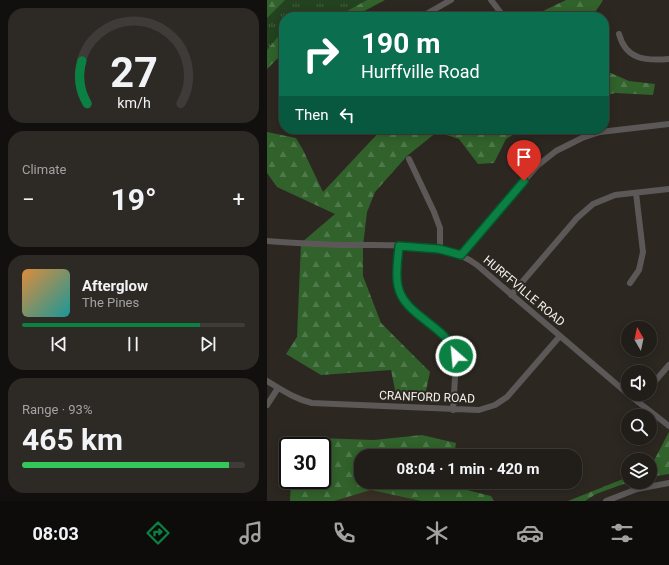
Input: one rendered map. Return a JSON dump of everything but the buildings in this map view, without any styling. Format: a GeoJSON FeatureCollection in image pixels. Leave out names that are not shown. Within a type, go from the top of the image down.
{"type":"FeatureCollection","features":[{"type":"Feature","properties":{"kind":"street"},"geometry":{"type":"LineString","coordinates":[[430,12],[451,0]]}},
{"type":"Feature","properties":{"kind":"street"},"geometry":{"type":"LineString","coordinates":[[491,0],[499,12]]}},
{"type":"Feature","properties":{"kind":"street"},"geometry":{"type":"LineString","coordinates":[[619,34],[622,44],[633,55],[649,60],[669,59]]}},
{"type":"Feature","properties":{"kind":"street"},"geometry":{"type":"LineString","coordinates":[[609,131],[669,124]]}},
{"type":"Feature","properties":{"kind":"street"},"geometry":{"type":"LineString","coordinates":[[461,255],[537,166],[556,151],[582,138],[594,134]]}},
{"type":"Feature","properties":{"kind":"street"},"geometry":{"type":"LineString","coordinates":[[409,159],[440,228],[439,249]]}},
{"type":"Feature","properties":{"kind":"street"},"geometry":{"type":"LineString","coordinates":[[511,295],[588,207],[609,197],[669,189]]}},
{"type":"Feature","properties":{"kind":"street"},"geometry":{"type":"LineString","coordinates":[[630,283],[639,270],[643,252],[636,193]]}},
{"type":"Feature","properties":{"kind":"street","name":"HURFFVILLE ROAD"},"geometry":{"type":"LineString","coordinates":[[267,241],[399,246],[439,249],[461,255],[477,265],[621,388]]}},
{"type":"Feature","properties":{"kind":"street"},"geometry":{"type":"LineString","coordinates":[[399,246],[397,281],[401,296],[409,306],[447,339],[454,351],[456,362],[453,410]]}},
{"type":"Feature","properties":{"kind":"street","name":"CRANFORD ROAD"},"geometry":{"type":"LineString","coordinates":[[267,381],[298,399],[321,404],[479,410],[499,404],[515,389],[560,336]]}},
{"type":"Feature","properties":{"kind":"street"},"geometry":{"type":"LineString","coordinates":[[657,379],[669,365]]}},
{"type":"Feature","properties":{"kind":"street"},"geometry":{"type":"LineString","coordinates":[[267,405],[278,388]]}},
{"type":"Feature","properties":{"kind":"street","name":"HURFFVILLE ROAD"},"geometry":{"type":"LineString","coordinates":[[637,402],[669,426]]}},
{"type":"Feature","properties":{"kind":"street"},"geometry":{"type":"LineString","coordinates":[[606,501],[637,489],[669,483]]}},
{"type":"Feature","properties":{"kind":"shaded area"},"geometry":{"type":"Polygon","coordinates":[[[371,490],[421,501],[334,501],[371,490]]]}},
{"type":"Feature","properties":{"kind":"green space"},"geometry":{"type":"Polygon","coordinates":[[[267,0],[367,0],[345,12],[279,12],[279,35],[267,50],[267,0]]]}},
{"type":"Feature","properties":{"kind":"green space"},"geometry":{"type":"Polygon","coordinates":[[[267,0],[285,0],[267,18],[267,0]]]}},
{"type":"Feature","properties":{"kind":"green space"},"geometry":{"type":"Polygon","coordinates":[[[367,0],[385,0],[362,12],[345,12],[367,0]]]}},
{"type":"Feature","properties":{"kind":"green space"},"geometry":{"type":"Polygon","coordinates":[[[566,0],[603,0],[595,12],[543,11],[566,0]]]}},
{"type":"Feature","properties":{"kind":"green space"},"geometry":{"type":"Polygon","coordinates":[[[279,35],[279,57],[267,69],[267,50],[279,35]]]}},
{"type":"Feature","properties":{"kind":"green space"},"geometry":{"type":"Polygon","coordinates":[[[609,72],[629,81],[655,84],[653,95],[615,93],[609,95],[609,72]]]}},
{"type":"Feature","properties":{"kind":"green space"},"geometry":{"type":"Polygon","coordinates":[[[267,132],[296,138],[323,192],[377,134],[434,134],[407,156],[375,192],[367,212],[363,246],[363,276],[381,323],[430,372],[424,400],[397,400],[391,370],[321,375],[286,354],[297,337],[301,243],[335,214],[277,187],[267,173],[267,132]]]}},
{"type":"Feature","properties":{"kind":"green space"},"geometry":{"type":"Polygon","coordinates":[[[443,134],[514,134],[506,139],[494,163],[478,164],[459,139],[443,134]]]}},
{"type":"Feature","properties":{"kind":"green space"},"geometry":{"type":"Polygon","coordinates":[[[669,432],[669,474],[657,476],[657,455],[669,432]]]}},
{"type":"Feature","properties":{"kind":"green space"},"geometry":{"type":"Polygon","coordinates":[[[422,435],[456,443],[455,449],[354,449],[354,489],[463,489],[491,496],[494,501],[421,501],[371,490],[334,501],[290,501],[291,489],[331,489],[331,438],[374,440],[422,435]]]}},
{"type":"Feature","properties":{"kind":"green space"},"geometry":{"type":"Polygon","coordinates":[[[621,480],[621,485],[596,494],[585,501],[568,501],[621,480]]]}},
{"type":"Feature","properties":{"kind":"route"},"geometry":{"type":"LineString","coordinates":[[456,356],[450,342],[409,306],[401,296],[397,281],[399,246],[427,247],[454,252],[461,255],[524,181]]}}]}
